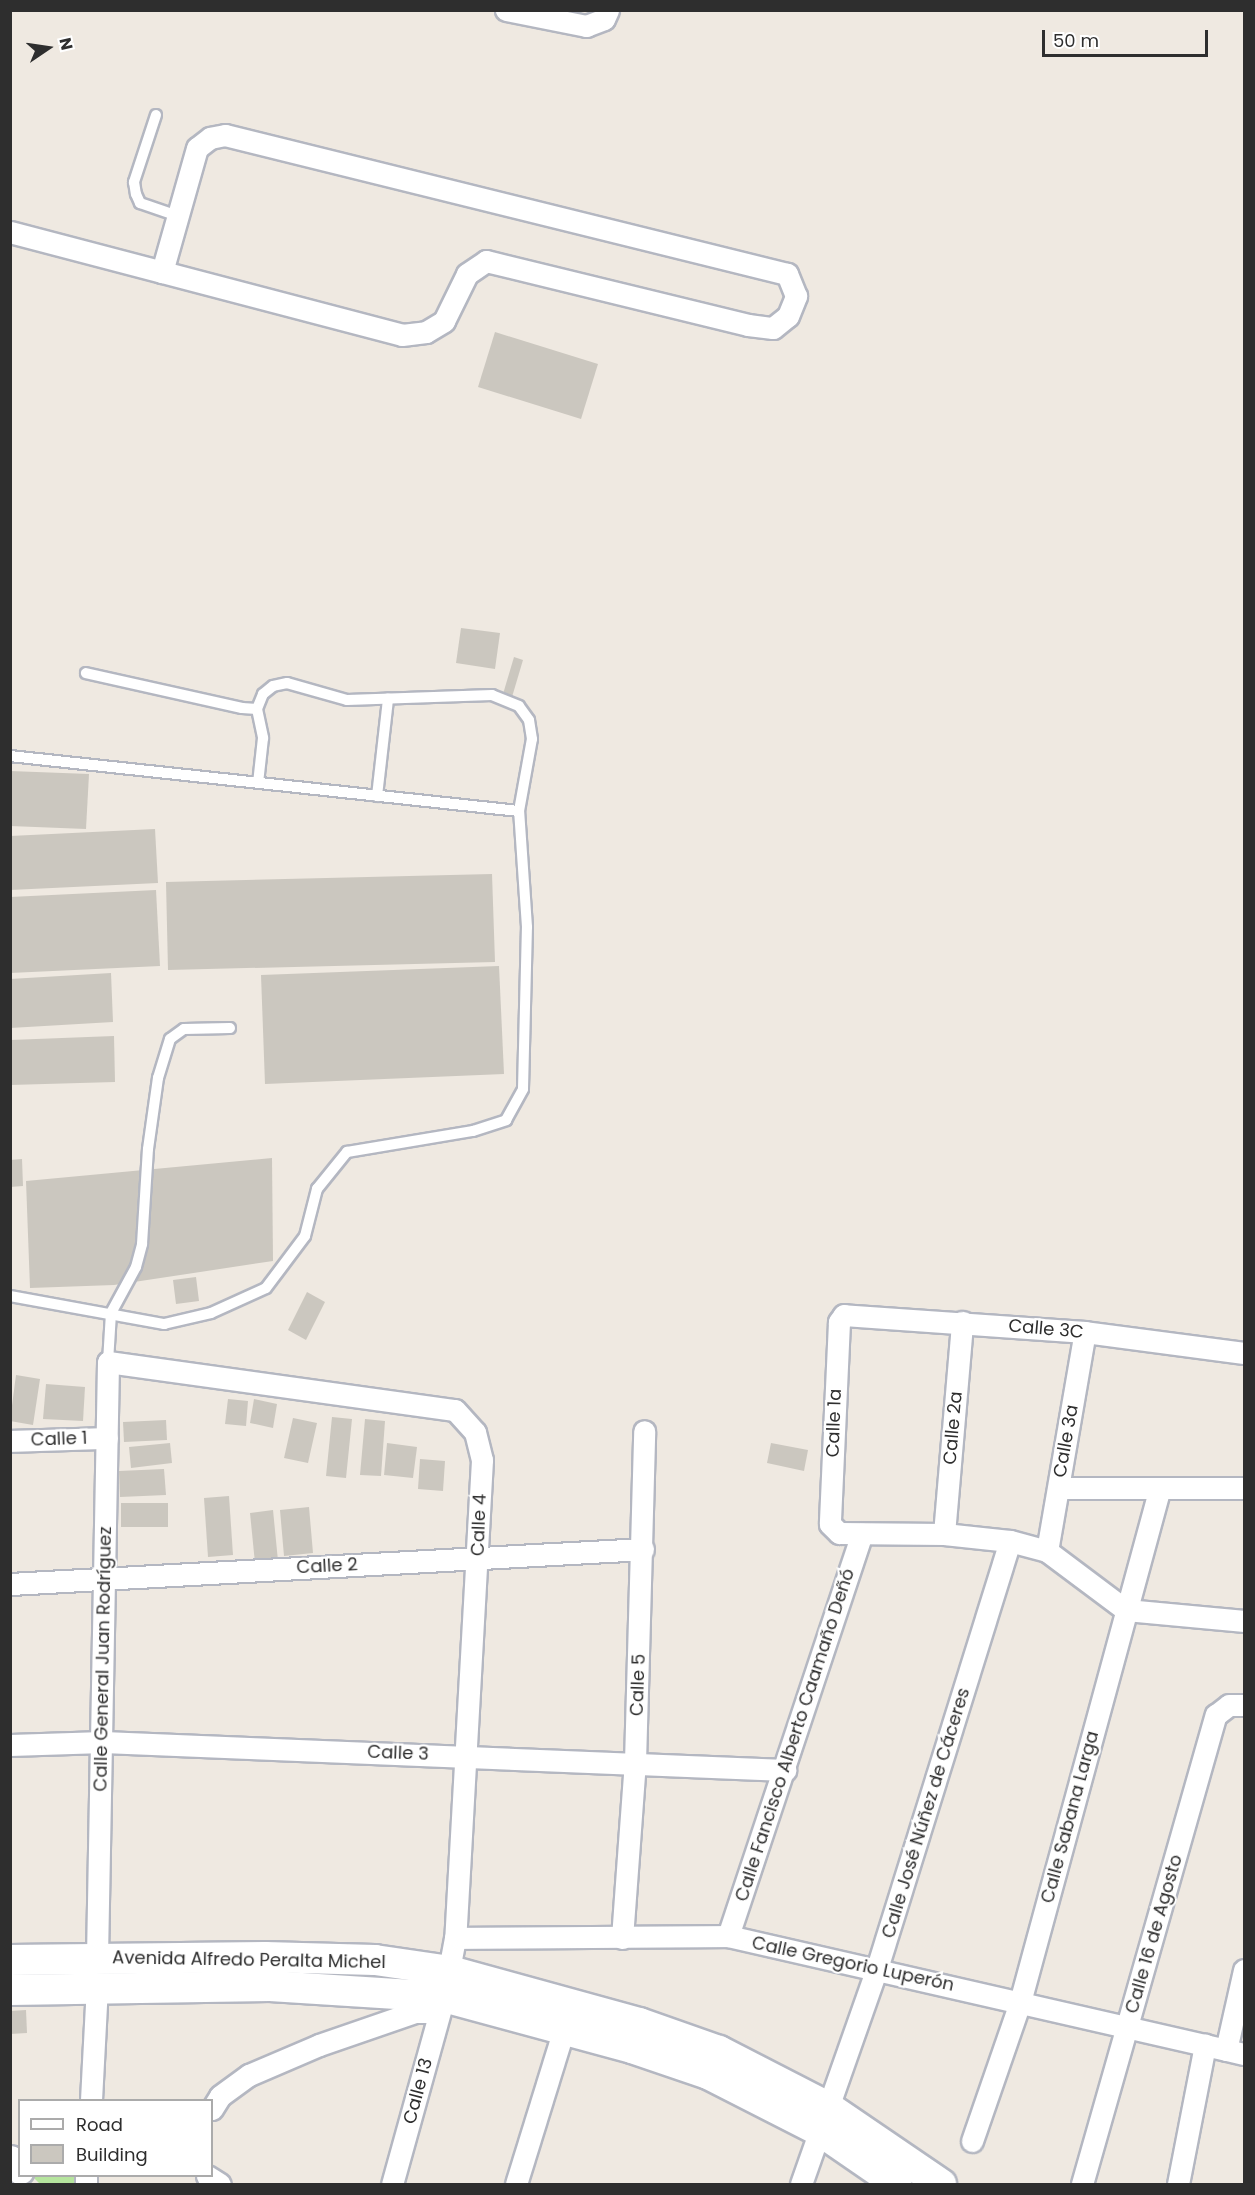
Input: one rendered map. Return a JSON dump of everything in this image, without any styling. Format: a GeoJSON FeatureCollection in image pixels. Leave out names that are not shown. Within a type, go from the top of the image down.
{"type":"FeatureCollection","features":[{"type":"Feature","properties":{"kind":"main road","name":"Avenida Alfredo Peralta Michel"},"geometry":{"type":"LineString","coordinates":[[10,1960],[97,1957],[364,1960],[444,1994],[708,2074],[824,2119],[897,2184]]}},
{"type":"Feature","properties":{"kind":"main road","name":"Avenida Alfredo Peralta Michel"},"geometry":{"type":"LineString","coordinates":[[10,1990],[270,1986],[444,1994],[639,2023],[718,2050],[824,2119],[937,2182]]}},
{"type":"Feature","properties":{"kind":"street"},"geometry":{"type":"LineString","coordinates":[[506,10],[586,26],[604,19],[608,10]]}},
{"type":"Feature","properties":{"kind":"street"},"geometry":{"type":"LineString","coordinates":[[10,232],[162,272],[402,335],[426,332],[444,321],[467,274],[486,261],[748,325],[773,328],[788,316],[796,296],[787,274],[225,135],[210,138],[197,148],[162,272]]}},
{"type":"Feature","properties":{"kind":"street","name":"Calle 3C"},"geometry":{"type":"LineString","coordinates":[[848,1314],[1085,1332],[1245,1353]]}},
{"type":"Feature","properties":{"kind":"street","name":"Calle 1a"},"geometry":{"type":"LineString","coordinates":[[848,1314],[839,1322],[831,1527],[839,1533],[862,1534]]}},
{"type":"Feature","properties":{"kind":"street","name":"Calle 2a"},"geometry":{"type":"LineString","coordinates":[[944,1534],[962,1322]]}},
{"type":"Feature","properties":{"kind":"street","name":"Calle 3a"},"geometry":{"type":"LineString","coordinates":[[1047,1551],[1085,1332]]}},
{"type":"Feature","properties":{"kind":"street","name":"Calle General Juan Rodríguez"},"geometry":{"type":"LineString","coordinates":[[97,1957],[103,1742],[108,1362]]}},
{"type":"Feature","properties":{"kind":"street","name":"Calle 4"},"geometry":{"type":"LineString","coordinates":[[108,1362],[455,1410],[469,1422],[480,1445],[478,1558],[464,1756],[455,1938],[444,1994]]}},
{"type":"Feature","properties":{"kind":"street","name":"Calle 5"},"geometry":{"type":"LineString","coordinates":[[622,1938],[635,1762],[643,1549],[644,1431]]}},
{"type":"Feature","properties":{"kind":"street","name":"Calle 1"},"geometry":{"type":"LineString","coordinates":[[10,1441],[107,1438]]}},
{"type":"Feature","properties":{"kind":"street"},"geometry":{"type":"LineString","coordinates":[[1059,1488],[1159,1491],[1245,1488]]}},
{"type":"Feature","properties":{"kind":"street","name":"Calle Sabana Larga"},"geometry":{"type":"LineString","coordinates":[[972,2141],[1020,2002],[1159,1491]]}},
{"type":"Feature","properties":{"kind":"street"},"geometry":{"type":"LineString","coordinates":[[862,1534],[944,1534],[1011,1541],[1047,1551],[1126,1610],[1245,1621]]}},
{"type":"Feature","properties":{"kind":"street","name":"Calle Fancisco Alberto Caamaño Deñó"},"geometry":{"type":"LineString","coordinates":[[728,1936],[862,1534]]}},
{"type":"Feature","properties":{"kind":"street","name":"Calle José Núñez de Cáceres"},"geometry":{"type":"LineString","coordinates":[[801,2184],[877,1968],[1011,1541]]}},
{"type":"Feature","properties":{"kind":"street","name":"Calle 2"},"geometry":{"type":"LineString","coordinates":[[10,1584],[643,1549]]}},
{"type":"Feature","properties":{"kind":"street","name":"Calle 16 de Agosto"},"geometry":{"type":"LineString","coordinates":[[1082,2184],[1216,1715],[1229,1705],[1245,1705]]}},
{"type":"Feature","properties":{"kind":"street","name":"Calle 3"},"geometry":{"type":"LineString","coordinates":[[10,1745],[103,1742],[635,1762],[785,1770]]}},
{"type":"Feature","properties":{"kind":"street","name":"Calle Gregorio Luperón"},"geometry":{"type":"LineString","coordinates":[[455,1938],[728,1936],[877,1968],[1235,2052]]}},
{"type":"Feature","properties":{"kind":"street"},"geometry":{"type":"LineString","coordinates":[[1235,2052],[1245,1970]]}},
{"type":"Feature","properties":{"kind":"street"},"geometry":{"type":"LineString","coordinates":[[91,2099],[97,1987]]}},
{"type":"Feature","properties":{"kind":"street"},"geometry":{"type":"LineString","coordinates":[[213,2107],[220,2096],[249,2075],[319,2045],[415,2012],[444,1994]]}},
{"type":"Feature","properties":{"kind":"street","name":"Calle 13"},"geometry":{"type":"LineString","coordinates":[[392,2184],[444,1994]]}},
{"type":"Feature","properties":{"kind":"street"},"geometry":{"type":"LineString","coordinates":[[516,2184],[564,2029]]}},
{"type":"Feature","properties":{"kind":"street"},"geometry":{"type":"LineString","coordinates":[[1178,2184],[1204,2045]]}},
{"type":"Feature","properties":{"kind":"lane"},"geometry":{"type":"LineString","coordinates":[[156,116],[134,182],[136,194],[140,203],[178,216]]}},
{"type":"Feature","properties":{"kind":"lane"},"geometry":{"type":"LineString","coordinates":[[86,673],[232,707],[257,709]]}},
{"type":"Feature","properties":{"kind":"lane"},"geometry":{"type":"LineString","coordinates":[[10,1296],[164,1324],[211,1313],[266,1288],[305,1236],[317,1190],[347,1152],[473,1131],[506,1120],[523,1089],[527,927],[519,811],[532,739],[530,720],[519,706],[492,695],[347,700],[287,683],[273,686],[263,694],[257,709],[263,738],[258,783]]}},
{"type":"Feature","properties":{"kind":"lane"},"geometry":{"type":"LineString","coordinates":[[377,796],[388,699]]}},
{"type":"Feature","properties":{"kind":"lane"},"geometry":{"type":"LineString","coordinates":[[10,756],[519,811]]}},
{"type":"Feature","properties":{"kind":"lane"},"geometry":{"type":"LineString","coordinates":[[108,1362],[111,1313],[136,1267],[142,1244],[148,1149],[158,1078],[170,1039],[184,1029],[230,1028]]}},
{"type":"Feature","properties":{"kind":"green space"},"geometry":{"type":"Polygon","coordinates":[[[33,2177],[77,2177],[76,2184],[40,2184],[33,2177]]]}},
{"type":"Feature","properties":{"kind":"building"},"geometry":{"type":"Polygon","coordinates":[[[495,332],[598,364],[581,419],[478,387],[495,332]]]}},
{"type":"Feature","properties":{"kind":"building"},"geometry":{"type":"Polygon","coordinates":[[[461,628],[500,633],[495,669],[456,663],[461,628]]]}},
{"type":"Feature","properties":{"kind":"building"},"geometry":{"type":"Polygon","coordinates":[[[514,657],[523,660],[512,697],[503,694],[514,657]]]}},
{"type":"Feature","properties":{"kind":"building"},"geometry":{"type":"Polygon","coordinates":[[[10,771],[89,774],[86,829],[10,826],[10,771]]]}},
{"type":"Feature","properties":{"kind":"building"},"geometry":{"type":"Polygon","coordinates":[[[155,829],[158,883],[10,890],[10,836],[155,829]]]}},
{"type":"Feature","properties":{"kind":"building"},"geometry":{"type":"Polygon","coordinates":[[[492,874],[495,962],[168,970],[166,882],[492,874]]]}},
{"type":"Feature","properties":{"kind":"building"},"geometry":{"type":"Polygon","coordinates":[[[156,890],[160,966],[10,973],[10,897],[156,890]]]}},
{"type":"Feature","properties":{"kind":"building"},"geometry":{"type":"Polygon","coordinates":[[[499,966],[504,1074],[265,1084],[261,975],[499,966]]]}},
{"type":"Feature","properties":{"kind":"building"},"geometry":{"type":"Polygon","coordinates":[[[111,973],[113,1022],[10,1028],[10,979],[111,973]]]}},
{"type":"Feature","properties":{"kind":"building"},"geometry":{"type":"Polygon","coordinates":[[[114,1036],[115,1082],[10,1085],[10,1040],[114,1036]]]}},
{"type":"Feature","properties":{"kind":"building"},"geometry":{"type":"Polygon","coordinates":[[[272,1158],[273,1261],[114,1285],[30,1288],[26,1181],[272,1158]]]}},
{"type":"Feature","properties":{"kind":"building"},"geometry":{"type":"Polygon","coordinates":[[[22,1159],[23,1186],[10,1187],[10,1160],[22,1159]]]}},
{"type":"Feature","properties":{"kind":"building"},"geometry":{"type":"Polygon","coordinates":[[[196,1277],[199,1301],[176,1304],[173,1280],[196,1277]]]}},
{"type":"Feature","properties":{"kind":"building"},"geometry":{"type":"Polygon","coordinates":[[[307,1292],[325,1302],[306,1340],[288,1330],[307,1292]]]}},
{"type":"Feature","properties":{"kind":"building"},"geometry":{"type":"Polygon","coordinates":[[[16,1375],[40,1379],[33,1425],[10,1421],[16,1375]]]}},
{"type":"Feature","properties":{"kind":"building"},"geometry":{"type":"Polygon","coordinates":[[[46,1384],[85,1387],[83,1421],[43,1419],[46,1384]]]}},
{"type":"Feature","properties":{"kind":"building"},"geometry":{"type":"Polygon","coordinates":[[[228,1399],[248,1401],[246,1426],[225,1424],[228,1399]]]}},
{"type":"Feature","properties":{"kind":"building"},"geometry":{"type":"Polygon","coordinates":[[[254,1399],[277,1404],[273,1428],[250,1423],[254,1399]]]}},
{"type":"Feature","properties":{"kind":"building"},"geometry":{"type":"Polygon","coordinates":[[[332,1417],[352,1419],[346,1478],[326,1476],[332,1417]]]}},
{"type":"Feature","properties":{"kind":"building"},"geometry":{"type":"Polygon","coordinates":[[[293,1418],[317,1423],[308,1463],[284,1458],[293,1418]]]}},
{"type":"Feature","properties":{"kind":"building"},"geometry":{"type":"Polygon","coordinates":[[[365,1419],[385,1421],[381,1476],[360,1475],[365,1419]]]}},
{"type":"Feature","properties":{"kind":"building"},"geometry":{"type":"Polygon","coordinates":[[[166,1420],[167,1440],[124,1442],[123,1422],[166,1420]]]}},
{"type":"Feature","properties":{"kind":"building"},"geometry":{"type":"Polygon","coordinates":[[[170,1443],[172,1463],[131,1468],[129,1447],[170,1443]]]}},
{"type":"Feature","properties":{"kind":"building"},"geometry":{"type":"Polygon","coordinates":[[[387,1443],[417,1447],[413,1478],[384,1475],[387,1443]]]}},
{"type":"Feature","properties":{"kind":"building"},"geometry":{"type":"Polygon","coordinates":[[[771,1443],[808,1450],[804,1471],[767,1463],[771,1443]]]}},
{"type":"Feature","properties":{"kind":"building"},"geometry":{"type":"Polygon","coordinates":[[[420,1459],[445,1461],[443,1491],[418,1489],[420,1459]]]}},
{"type":"Feature","properties":{"kind":"building"},"geometry":{"type":"Polygon","coordinates":[[[164,1469],[166,1495],[120,1497],[119,1471],[164,1469]]]}},
{"type":"Feature","properties":{"kind":"building"},"geometry":{"type":"Polygon","coordinates":[[[229,1496],[233,1555],[208,1557],[204,1498],[229,1496]]]}},
{"type":"Feature","properties":{"kind":"building"},"geometry":{"type":"Polygon","coordinates":[[[121,1503],[168,1503],[168,1527],[121,1527],[121,1503]]]}},
{"type":"Feature","properties":{"kind":"building"},"geometry":{"type":"Polygon","coordinates":[[[309,1507],[313,1553],[284,1556],[280,1510],[309,1507]]]}},
{"type":"Feature","properties":{"kind":"building"},"geometry":{"type":"Polygon","coordinates":[[[273,1510],[278,1561],[255,1563],[250,1513],[273,1510]]]}},
{"type":"Feature","properties":{"kind":"building"},"geometry":{"type":"Polygon","coordinates":[[[26,2010],[27,2033],[10,2034],[10,2011],[26,2010]]]}}]}
